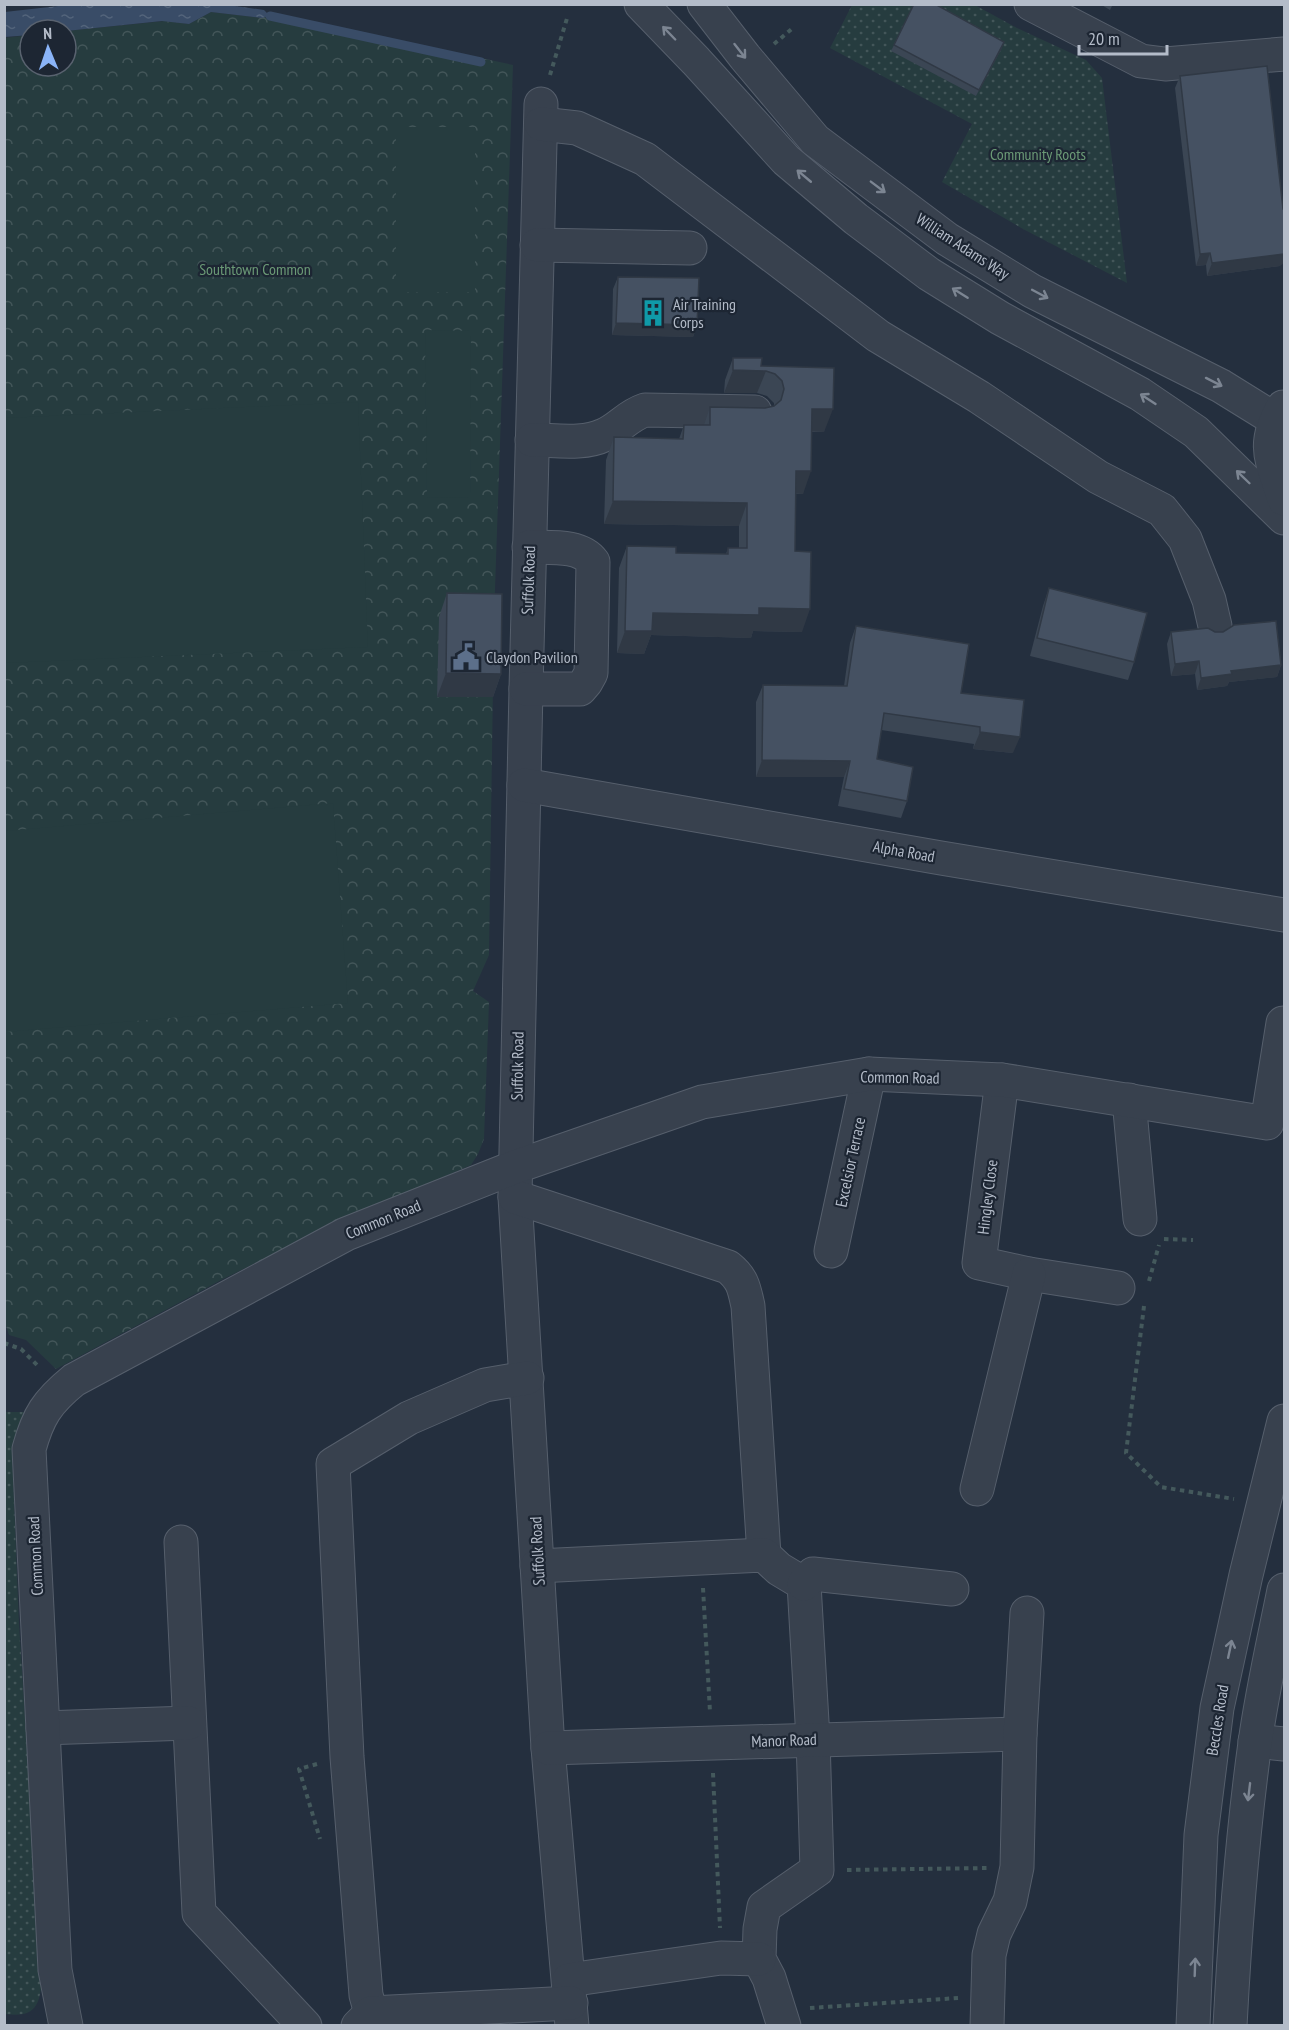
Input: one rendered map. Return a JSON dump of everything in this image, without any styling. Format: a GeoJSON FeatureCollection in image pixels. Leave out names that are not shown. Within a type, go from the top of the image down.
{"type":"FeatureCollection","features":[{"type":"Feature","properties":{"kind":"street"},"geometry":{"type":"LineString","coordinates":[[642,4],[786,160],[856,219],[929,274],[1000,318],[1140,394],[1196,432],[1284,518]]}},
{"type":"Feature","properties":{"kind":"street","name":"William Adams Way"},"geometry":{"type":"LineString","coordinates":[[704,4],[815,140],[947,238],[1032,291],[1221,386],[1280,430]]}},
{"type":"Feature","properties":{"kind":"street"},"geometry":{"type":"LineString","coordinates":[[1031,4],[1140,61],[1165,64],[1284,54]]}},
{"type":"Feature","properties":{"kind":"street"},"geometry":{"type":"LineString","coordinates":[[541,114],[645,159],[878,336],[979,397],[1098,477],[1162,510],[1185,539],[1209,600],[1215,626]]}},
{"type":"Feature","properties":{"kind":"street","name":"Suffolk Road"},"geometry":{"type":"LineString","coordinates":[[541,114],[515,1182],[548,1748],[570,2003]]}},
{"type":"Feature","properties":{"kind":"street"},"geometry":{"type":"LineString","coordinates":[[537,245],[690,248]]}},
{"type":"Feature","properties":{"kind":"street"},"geometry":{"type":"LineString","coordinates":[[532,440],[594,439],[605,435],[632,415],[645,410],[757,412]]}},
{"type":"Feature","properties":{"kind":"street"},"geometry":{"type":"LineString","coordinates":[[1196,432],[1236,446],[1280,430]]}},
{"type":"Feature","properties":{"kind":"street"},"geometry":{"type":"LineString","coordinates":[[1280,430],[1271,459],[1284,499]]}},
{"type":"Feature","properties":{"kind":"street"},"geometry":{"type":"LineString","coordinates":[[526,688],[580,689],[591,673],[593,562],[588,555],[571,550],[529,547]]}},
{"type":"Feature","properties":{"kind":"street","name":"Alpha Road"},"geometry":{"type":"LineString","coordinates":[[524,785],[1284,915]]}},
{"type":"Feature","properties":{"kind":"street","name":"Common Road"},"geometry":{"type":"LineString","coordinates":[[66,2025],[56,1970],[29,1449],[36,1423],[62,1390],[74,1380],[346,1234],[515,1182],[702,1102],[869,1074],[1002,1080],[1267,1123],[1283,1023]]}},
{"type":"Feature","properties":{"kind":"street","name":"Excelsior Terrace"},"geometry":{"type":"LineString","coordinates":[[831,1251],[869,1074]]}},
{"type":"Feature","properties":{"kind":"street","name":"Hingley Close"},"geometry":{"type":"LineString","coordinates":[[1002,1080],[979,1263],[1029,1274],[1137,1290]]}},
{"type":"Feature","properties":{"kind":"street"},"geometry":{"type":"LineString","coordinates":[[1129,1100],[1140,1220]]}},
{"type":"Feature","properties":{"kind":"street"},"geometry":{"type":"LineString","coordinates":[[515,1182],[728,1267],[739,1276],[745,1289],[748,1306],[764,1555],[779,1569],[804,1584]]}},
{"type":"Feature","properties":{"kind":"street"},"geometry":{"type":"LineString","coordinates":[[977,1489],[1029,1274]]}},
{"type":"Feature","properties":{"kind":"street"},"geometry":{"type":"LineString","coordinates":[[527,1378],[485,1385],[408,1418],[333,1464],[347,1757],[366,1995],[364,2019],[570,2003],[721,1959],[759,1959]]}},
{"type":"Feature","properties":{"kind":"street","name":"Beccles Road"},"geometry":{"type":"LineString","coordinates":[[1193,2025],[1201,1835],[1216,1719],[1246,1575],[1284,1421]]}},
{"type":"Feature","properties":{"kind":"street"},"geometry":{"type":"LineString","coordinates":[[181,1542],[199,1913],[305,2025]]}},
{"type":"Feature","properties":{"kind":"street"},"geometry":{"type":"LineString","coordinates":[[537,1566],[764,1555]]}},
{"type":"Feature","properties":{"kind":"street"},"geometry":{"type":"LineString","coordinates":[[781,2018],[769,1978],[759,1959],[760,1929],[764,1907],[817,1870],[813,1739],[804,1584],[813,1574],[952,1589]]}},
{"type":"Feature","properties":{"kind":"street"},"geometry":{"type":"LineString","coordinates":[[1230,2025],[1236,1917],[1270,1743],[1267,1671],[1284,1590]]}},
{"type":"Feature","properties":{"kind":"street"},"geometry":{"type":"LineString","coordinates":[[988,2011],[989,1955],[994,1934],[1010,1901],[1017,1867],[1020,1734],[1027,1613]]}},
{"type":"Feature","properties":{"kind":"street"},"geometry":{"type":"LineString","coordinates":[[43,1728],[189,1723]]}},
{"type":"Feature","properties":{"kind":"street","name":"Manor Road"},"geometry":{"type":"LineString","coordinates":[[548,1748],[1020,1734]]}},
{"type":"Feature","properties":{"kind":"path"},"geometry":{"type":"LineString","coordinates":[[541,114],[568,15]]}},
{"type":"Feature","properties":{"kind":"path"},"geometry":{"type":"LineString","coordinates":[[779,39],[794,27]]}},
{"type":"Feature","properties":{"kind":"path"},"geometry":{"type":"LineString","coordinates":[[1193,1240],[1160,1239],[1137,1290],[1126,1454],[1161,1487],[1264,1505]]}},
{"type":"Feature","properties":{"kind":"path"},"geometry":{"type":"LineString","coordinates":[[4,1343],[21,1349],[62,1390]]}},
{"type":"Feature","properties":{"kind":"path"},"geometry":{"type":"LineString","coordinates":[[702,1558],[721,1959]]}},
{"type":"Feature","properties":{"kind":"path"},"geometry":{"type":"LineString","coordinates":[[817,1870],[1017,1867]]}},
{"type":"Feature","properties":{"kind":"path"},"geometry":{"type":"LineString","coordinates":[[781,2018],[988,2011]]}},
{"type":"Feature","properties":{"kind":"green space","name":"Community Roots"},"geometry":{"type":"Polygon","coordinates":[[[973,4],[1017,28],[1086,60],[1102,78],[1127,283],[1023,229],[942,182],[972,124],[830,48],[852,5],[973,4]]]}},
{"type":"Feature","properties":{"kind":"green space","name":"Southtown Common"},"geometry":{"type":"Polygon","coordinates":[[[211,12],[262,18],[276,14],[513,65],[494,618],[489,955],[473,991],[489,1002],[484,1139],[471,1165],[331,1226],[223,1279],[56,1369],[26,1340],[9,1335],[4,1320],[4,38],[18,36],[18,78],[78,78],[78,30],[165,21],[189,24],[211,12]]]}},
{"type":"Feature","properties":{"kind":"green space"},"geometry":{"type":"Polygon","coordinates":[[[396,127],[475,127],[475,292],[396,292],[396,127]]]}},
{"type":"Feature","properties":{"kind":"green space"},"geometry":{"type":"Polygon","coordinates":[[[425,330],[471,331],[470,497],[427,498],[425,330]]]}},
{"type":"Feature","properties":{"kind":"green space"},"geometry":{"type":"Polygon","coordinates":[[[358,402],[368,647],[5,663],[5,418],[358,402]]]}},
{"type":"Feature","properties":{"kind":"green space"},"geometry":{"type":"Polygon","coordinates":[[[333,803],[348,1003],[5,1032],[5,831],[333,803]]]}},
{"type":"Feature","properties":{"kind":"green space"},"geometry":{"type":"Polygon","coordinates":[[[4,1412],[25,1412],[12,1450],[19,1624],[42,1978],[40,1996],[34,2008],[29,2012],[15,2015],[5,2014],[4,1412]]]}},
{"type":"Feature","properties":{"kind":"water"},"geometry":{"type":"Polygon","coordinates":[[[76,4],[221,4],[264,10],[270,16],[262,18],[211,12],[189,24],[162,21],[78,30],[78,18],[18,18],[18,36],[5,37],[5,12],[76,4]]]}},
{"type":"Feature","properties":{"kind":"building"},"geometry":{"type":"Polygon","coordinates":[[[914,4],[935,4],[1004,42],[979,90],[894,45],[914,4]]]}},
{"type":"Feature","properties":{"kind":"building"},"geometry":{"type":"Polygon","coordinates":[[[1267,66],[1284,209],[1284,254],[1212,263],[1210,253],[1200,254],[1180,76],[1267,66]]]}},
{"type":"Feature","properties":{"kind":"building","name":"Air Training Corps"},"geometry":{"type":"Polygon","coordinates":[[[618,277],[699,278],[697,325],[616,323],[618,277]]]}},
{"type":"Feature","properties":{"kind":"building"},"geometry":{"type":"Polygon","coordinates":[[[733,358],[762,358],[761,366],[834,368],[833,409],[812,409],[811,471],[796,471],[795,551],[811,552],[810,609],[759,608],[759,615],[653,613],[652,631],[625,631],[627,546],[676,547],[676,553],[728,554],[728,548],[747,548],[747,503],[613,501],[614,437],[683,439],[684,425],[710,425],[710,407],[765,408],[774,406],[781,400],[784,389],[782,381],[775,374],[766,371],[733,370],[733,358]]]}},
{"type":"Feature","properties":{"kind":"building"},"geometry":{"type":"Polygon","coordinates":[[[1049,588],[1147,613],[1134,662],[1037,638],[1049,588]]]}},
{"type":"Feature","properties":{"kind":"building"},"geometry":{"type":"Polygon","coordinates":[[[447,593],[502,594],[501,674],[446,673],[447,593]]]}},
{"type":"Feature","properties":{"kind":"building"},"geometry":{"type":"Polygon","coordinates":[[[1276,621],[1281,665],[1231,671],[1232,674],[1201,678],[1199,661],[1175,664],[1171,632],[1208,628],[1215,632],[1223,632],[1234,625],[1276,621]]]}},
{"type":"Feature","properties":{"kind":"building"},"geometry":{"type":"Polygon","coordinates":[[[856,626],[969,644],[961,693],[1024,700],[1020,737],[980,732],[980,727],[884,713],[877,759],[913,767],[907,801],[844,789],[850,761],[762,760],[763,685],[847,686],[856,626]]]}},
{"type":"Feature","properties":{"kind":"waterway"},"geometry":{"type":"LineString","coordinates":[[270,16],[481,62]]}},
{"type":"Feature","properties":{"kind":"place","name":"Air Training Corps"},"geometry":{"type":"Point","coordinates":[653,313]}},
{"type":"Feature","properties":{"kind":"place","name":"Claydon Pavilion"},"geometry":{"type":"Point","coordinates":[466,657]}}]}
